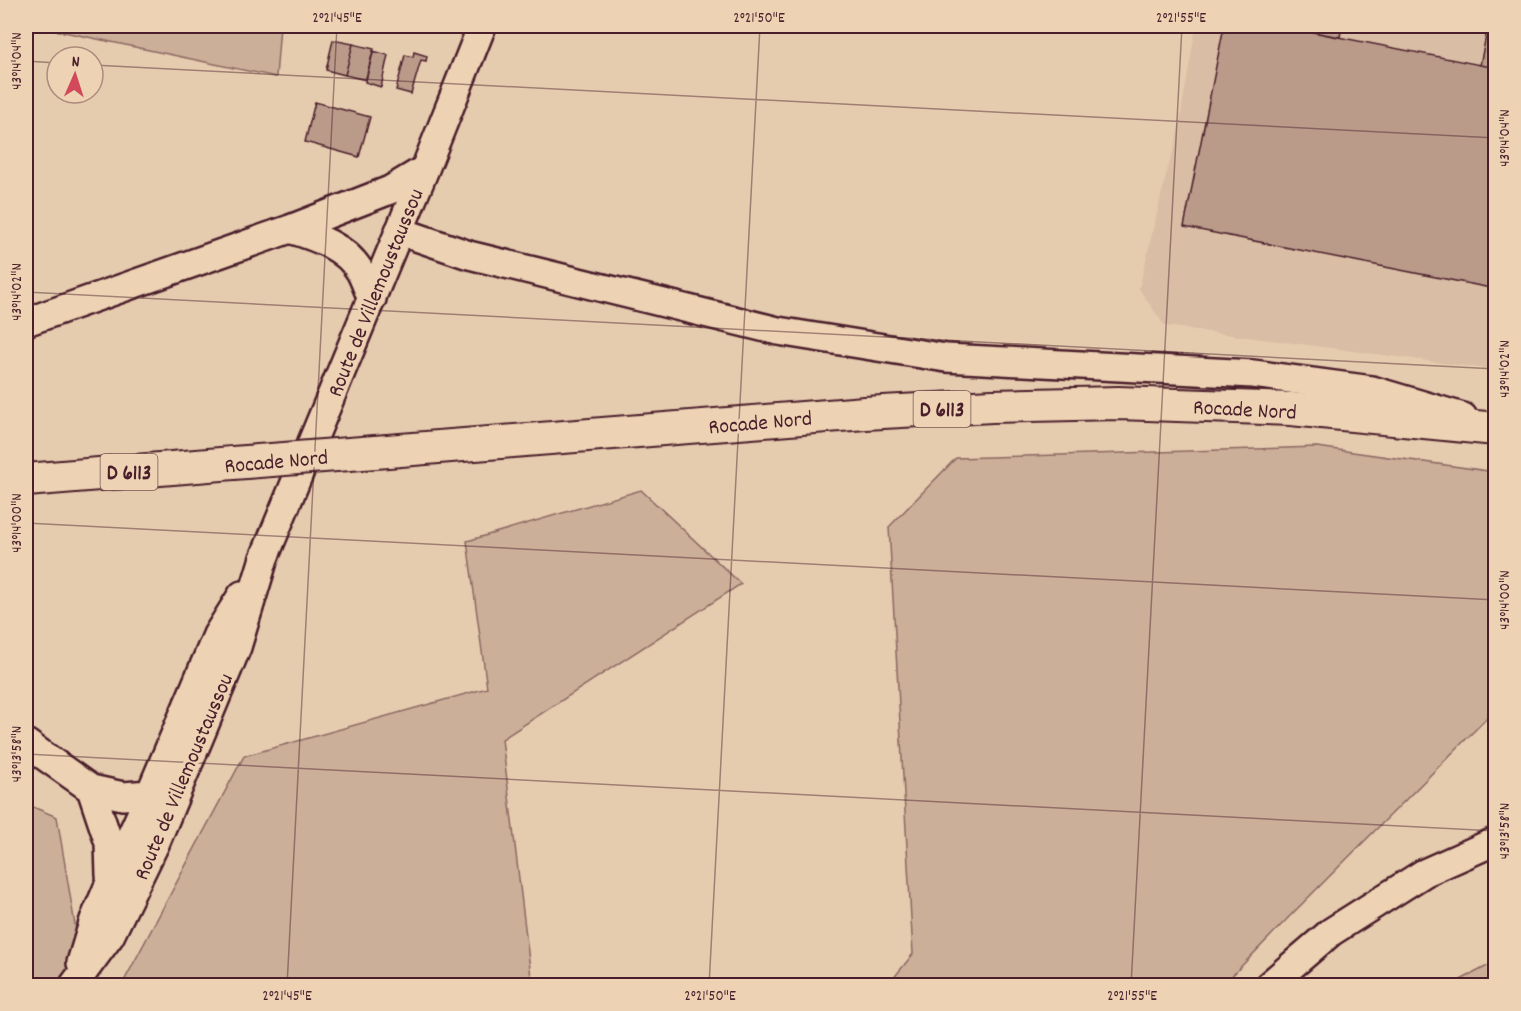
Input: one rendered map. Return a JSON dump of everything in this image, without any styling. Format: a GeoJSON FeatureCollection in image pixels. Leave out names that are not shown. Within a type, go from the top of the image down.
{"type":"FeatureCollection","features":[{"type":"Feature","properties":{"kind":"main road","name":"Rocade Nord"},"geometry":{"type":"LineString","coordinates":[[26,480],[865,413],[992,406],[1118,403],[1292,410],[1496,428]]}},
{"type":"Feature","properties":{"kind":"street","name":"Route de Villemoustaussou"},"geometry":{"type":"LineString","coordinates":[[74,984],[110,936],[155,844],[237,647],[264,558],[482,26]]}},
{"type":"Feature","properties":{"kind":"street"},"geometry":{"type":"LineString","coordinates":[[26,322],[290,229],[390,190],[425,169]]}},
{"type":"Feature","properties":{"kind":"street"},"geometry":{"type":"LineString","coordinates":[[290,229],[319,238],[347,255],[360,271],[372,299]]}},
{"type":"Feature","properties":{"kind":"street"},"geometry":{"type":"LineString","coordinates":[[399,231],[469,255],[778,331],[946,358],[1253,374],[1372,390],[1496,428]]}},
{"type":"Feature","properties":{"kind":"street","name":"Route de Villemoustaussou"},"geometry":{"type":"LineString","coordinates":[[74,984],[94,920],[217,635],[264,558]]}},
{"type":"Feature","properties":{"kind":"street"},"geometry":{"type":"LineString","coordinates":[[26,742],[91,789],[123,795],[150,794],[180,781]]}},
{"type":"Feature","properties":{"kind":"street"},"geometry":{"type":"LineString","coordinates":[[91,789],[109,843],[111,880]]}},
{"type":"Feature","properties":{"kind":"street"},"geometry":{"type":"LineString","coordinates":[[1268,986],[1331,932],[1424,873],[1496,841]]}},
{"type":"Feature","properties":{"kind":"shaded area"},"geometry":{"type":"Polygon","coordinates":[[[36,26],[280,26],[276,77],[36,26]]]}},
{"type":"Feature","properties":{"kind":"shaded area"},"geometry":{"type":"Polygon","coordinates":[[[1196,26],[1495,26],[1495,370],[1165,326],[1139,289],[1168,167],[1176,143],[1196,26]]]}},
{"type":"Feature","properties":{"kind":"shaded area"},"geometry":{"type":"Polygon","coordinates":[[[1317,447],[1495,472],[1495,710],[1223,985],[888,985],[913,954],[889,527],[956,458],[1317,447]]]}},
{"type":"Feature","properties":{"kind":"shaded area"},"geometry":{"type":"Polygon","coordinates":[[[641,490],[741,584],[502,739],[532,985],[122,985],[244,756],[487,688],[467,541],[641,490]]]}},
{"type":"Feature","properties":{"kind":"shaded area"},"geometry":{"type":"Polygon","coordinates":[[[26,804],[57,817],[85,985],[26,985],[26,804]]]}},
{"type":"Feature","properties":{"kind":"shaded area"},"geometry":{"type":"Polygon","coordinates":[[[1495,962],[1495,985],[1451,985],[1495,962]]]}},
{"type":"Feature","properties":{"kind":"building"},"geometry":{"type":"Polygon","coordinates":[[[1224,26],[1282,26],[1496,68],[1496,289],[1184,227],[1224,26]]]}},
{"type":"Feature","properties":{"kind":"building"},"geometry":{"type":"Polygon","coordinates":[[[1282,26],[1342,26],[1340,37],[1282,26]]]}},
{"type":"Feature","properties":{"kind":"building"},"geometry":{"type":"Polygon","coordinates":[[[1488,26],[1496,26],[1496,68],[1480,65],[1488,26]]]}},
{"type":"Feature","properties":{"kind":"building"},"geometry":{"type":"Polygon","coordinates":[[[333,40],[353,44],[345,75],[326,70],[333,40]]]}},
{"type":"Feature","properties":{"kind":"building"},"geometry":{"type":"Polygon","coordinates":[[[353,44],[374,49],[366,80],[345,75],[353,44]]]}},
{"type":"Feature","properties":{"kind":"building"},"geometry":{"type":"Polygon","coordinates":[[[373,51],[388,55],[381,87],[365,82],[373,51]]]}},
{"type":"Feature","properties":{"kind":"building"},"geometry":{"type":"Polygon","coordinates":[[[414,52],[427,56],[426,61],[421,60],[411,94],[396,90],[405,55],[413,57],[414,52]]]}},
{"type":"Feature","properties":{"kind":"building"},"geometry":{"type":"Polygon","coordinates":[[[315,102],[370,117],[359,157],[305,142],[315,102]]]}}]}
